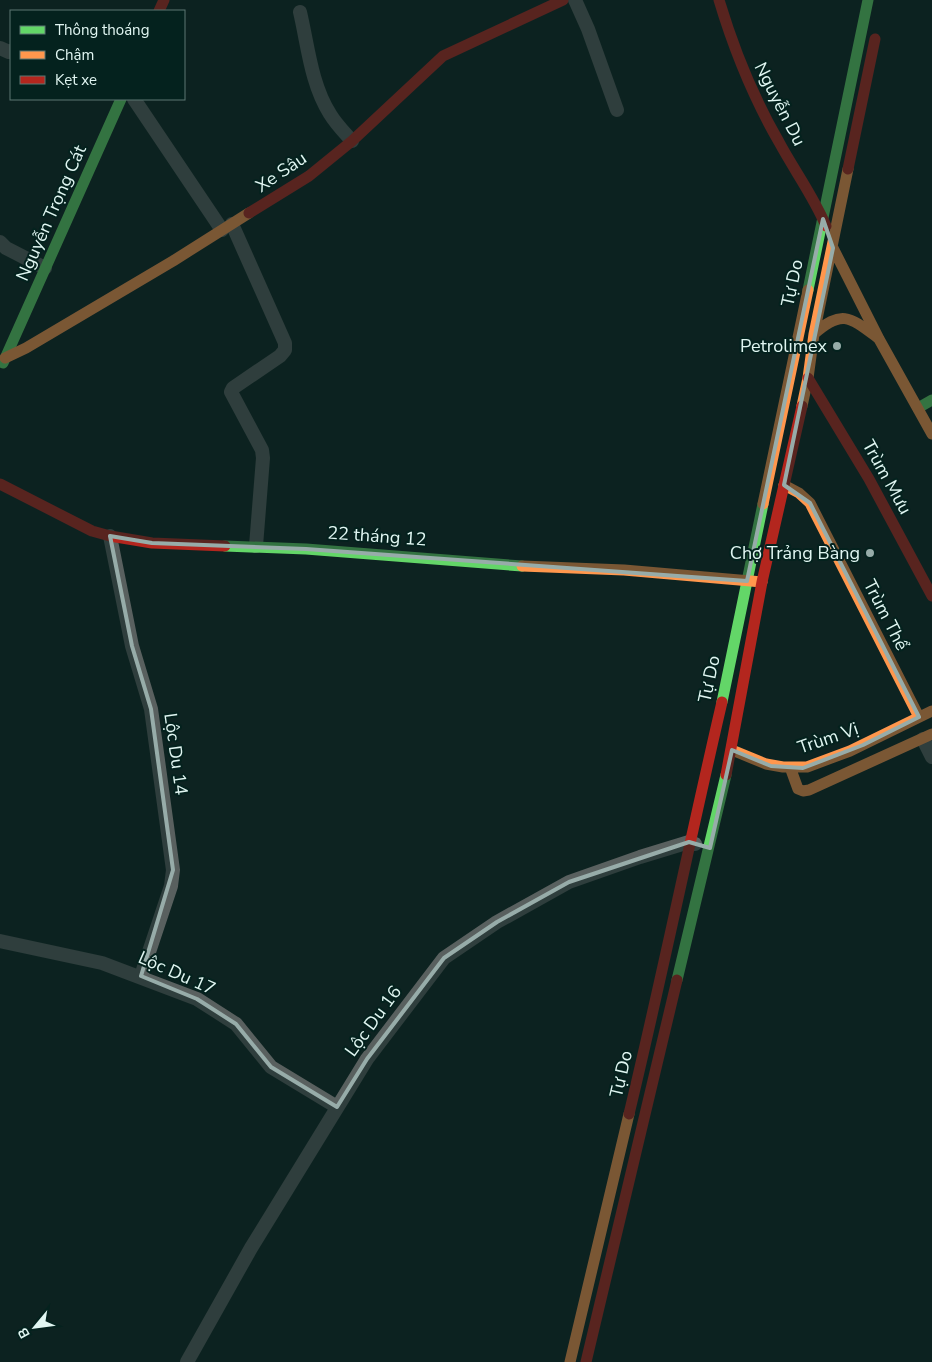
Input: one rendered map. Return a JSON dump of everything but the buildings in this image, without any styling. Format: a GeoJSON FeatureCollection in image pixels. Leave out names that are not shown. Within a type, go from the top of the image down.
{"type":"FeatureCollection","features":[{"type":"Feature","properties":{"kind":"main road","name":"Xe Sâu"},"geometry":{"type":"LineString","coordinates":[[2,364],[156,272],[308,176],[352,141],[444,56],[563,0]]}},
{"type":"Feature","properties":{"kind":"main road","name":"Nguyễn Du"},"geometry":{"type":"LineString","coordinates":[[719,0],[724,22],[739,62],[791,164],[823,219],[833,248]]}},
{"type":"Feature","properties":{"kind":"main road","name":"Tự Do"},"geometry":{"type":"LineString","coordinates":[[570,1362],[656,1003],[689,842],[727,680],[868,0]]}},
{"type":"Feature","properties":{"kind":"main road","name":"Tự Do"},"geometry":{"type":"LineString","coordinates":[[586,1362],[732,750],[762,582],[808,378],[814,334],[876,29]]}},
{"type":"Feature","properties":{"kind":"main road","name":"Nguyễn Trọng Cát"},"geometry":{"type":"LineString","coordinates":[[2,364],[121,100]]}},
{"type":"Feature","properties":{"kind":"main road"},"geometry":{"type":"LineString","coordinates":[[833,248],[879,339],[932,434]]}},
{"type":"Feature","properties":{"kind":"main road"},"geometry":{"type":"LineString","coordinates":[[814,334],[831,319],[842,318],[856,324],[879,339]]}},
{"type":"Feature","properties":{"kind":"main road","name":"Trùm Mưu"},"geometry":{"type":"LineString","coordinates":[[808,378],[869,479],[932,596]]}},
{"type":"Feature","properties":{"kind":"main road"},"geometry":{"type":"LineString","coordinates":[[918,408],[932,400]]}},
{"type":"Feature","properties":{"kind":"main road","name":"22 tháng 12"},"geometry":{"type":"LineString","coordinates":[[0,484],[92,531],[152,543],[256,546],[554,568],[624,570],[762,582]]}},
{"type":"Feature","properties":{"kind":"main road","name":"Trùm Thể"},"geometry":{"type":"LineString","coordinates":[[784,485],[800,493],[810,503],[919,717]]}},
{"type":"Feature","properties":{"kind":"main road","name":"Trùm Vị"},"geometry":{"type":"LineString","coordinates":[[732,750],[747,758],[771,766],[803,768],[821,763],[863,745],[932,711]]}},
{"type":"Feature","properties":{"kind":"main road"},"geometry":{"type":"LineString","coordinates":[[790,767],[798,789],[802,791],[809,790],[927,736]]}},
{"type":"Feature","properties":{"kind":"street"},"geometry":{"type":"LineString","coordinates":[[575,0],[588,29],[617,110]]}},
{"type":"Feature","properties":{"kind":"street"},"geometry":{"type":"LineString","coordinates":[[300,12],[316,84],[329,113],[352,141]]}},
{"type":"Feature","properties":{"kind":"street"},"geometry":{"type":"LineString","coordinates":[[135,100],[227,227],[285,343],[285,350],[280,356],[233,388],[231,392],[262,450],[256,546]]}},
{"type":"Feature","properties":{"kind":"street"},"geometry":{"type":"LineString","coordinates":[[0,242],[6,248],[45,268]]}},
{"type":"Feature","properties":{"kind":"street","name":"Lộc Du 14"},"geometry":{"type":"LineString","coordinates":[[110,536],[132,646],[151,709],[173,870],[171,886],[141,976]]}},
{"type":"Feature","properties":{"kind":"street"},"geometry":{"type":"LineString","coordinates":[[927,736],[932,756]]}},
{"type":"Feature","properties":{"kind":"street"},"geometry":{"type":"LineString","coordinates":[[689,842],[710,848]]}},
{"type":"Feature","properties":{"kind":"street","name":"Lộc Du 16"},"geometry":{"type":"LineString","coordinates":[[186,1362],[251,1248],[367,1059],[444,958],[496,922],[569,882],[640,856],[689,842]]}},
{"type":"Feature","properties":{"kind":"street","name":"Lộc Du 17"},"geometry":{"type":"LineString","coordinates":[[0,941],[102,963],[141,976],[197,999],[236,1024],[271,1067],[338,1107]]}},
{"type":"Feature","properties":{"kind":"highlighted area"},"geometry":{"type":"Polygon","coordinates":[[[823,219],[833,248],[784,485],[810,503],[919,717],[863,745],[803,768],[771,766],[732,750],[710,848],[689,842],[569,882],[497,922],[444,958],[367,1059],[337,1107],[271,1067],[236,1024],[197,999],[141,976],[173,870],[151,709],[132,646],[110,536],[152,543],[306,549],[747,581],[823,219]]]}},
{"type":"Feature","properties":{"kind":"traffic: fast"},"geometry":{"type":"LineString","coordinates":[[808,290],[868,0]]}},
{"type":"Feature","properties":{"kind":"traffic: fast"},"geometry":{"type":"LineString","coordinates":[[3,363],[121,100]]}},
{"type":"Feature","properties":{"kind":"traffic: fast"},"geometry":{"type":"LineString","coordinates":[[918,408],[932,400]]}},
{"type":"Feature","properties":{"kind":"traffic: fast"},"geometry":{"type":"LineString","coordinates":[[722,702],[763,504]]}},
{"type":"Feature","properties":{"kind":"traffic: fast"},"geometry":{"type":"LineString","coordinates":[[225,546],[306,549],[522,566]]}},
{"type":"Feature","properties":{"kind":"traffic: fast"},"geometry":{"type":"LineString","coordinates":[[677,980],[726,775]]}},
{"type":"Feature","properties":{"kind":"traffic: slow"},"geometry":{"type":"LineString","coordinates":[[802,406],[814,334],[848,169]]}},
{"type":"Feature","properties":{"kind":"traffic: slow"},"geometry":{"type":"LineString","coordinates":[[5,358],[26,348],[173,261],[249,213]]}},
{"type":"Feature","properties":{"kind":"traffic: slow"},"geometry":{"type":"LineString","coordinates":[[833,248],[879,339],[932,434]]}},
{"type":"Feature","properties":{"kind":"traffic: slow"},"geometry":{"type":"LineString","coordinates":[[763,504],[808,290]]}},
{"type":"Feature","properties":{"kind":"traffic: slow"},"geometry":{"type":"LineString","coordinates":[[814,334],[832,321],[846,319],[860,325],[878,338]]}},
{"type":"Feature","properties":{"kind":"traffic: slow"},"geometry":{"type":"LineString","coordinates":[[784,485],[799,493],[810,503],[919,717]]}},
{"type":"Feature","properties":{"kind":"traffic: slow"},"geometry":{"type":"LineString","coordinates":[[522,566],[624,570],[762,582]]}},
{"type":"Feature","properties":{"kind":"traffic: slow"},"geometry":{"type":"LineString","coordinates":[[732,750],[766,764],[783,767],[807,767],[850,751],[932,711]]}},
{"type":"Feature","properties":{"kind":"traffic: slow"},"geometry":{"type":"LineString","coordinates":[[790,767],[798,789],[803,791],[809,790],[932,734]]}},
{"type":"Feature","properties":{"kind":"traffic: slow"},"geometry":{"type":"LineString","coordinates":[[570,1362],[629,1114]]}},
{"type":"Feature","properties":{"kind":"traffic: jam"},"geometry":{"type":"LineString","coordinates":[[159,10],[164,0]]}},
{"type":"Feature","properties":{"kind":"traffic: jam"},"geometry":{"type":"LineString","coordinates":[[249,213],[309,176],[352,141],[443,56],[563,0]]}},
{"type":"Feature","properties":{"kind":"traffic: jam"},"geometry":{"type":"LineString","coordinates":[[719,0],[731,37],[761,108],[826,226]]}},
{"type":"Feature","properties":{"kind":"traffic: jam"},"geometry":{"type":"LineString","coordinates":[[848,169],[875,39]]}},
{"type":"Feature","properties":{"kind":"traffic: jam"},"geometry":{"type":"LineString","coordinates":[[808,378],[869,479],[932,596]]}},
{"type":"Feature","properties":{"kind":"traffic: jam"},"geometry":{"type":"LineString","coordinates":[[726,775],[762,582],[802,406]]}},
{"type":"Feature","properties":{"kind":"traffic: jam"},"geometry":{"type":"LineString","coordinates":[[0,484],[92,531],[110,536],[152,543],[225,546]]}},
{"type":"Feature","properties":{"kind":"traffic: jam"},"geometry":{"type":"LineString","coordinates":[[629,1114],[722,702]]}},
{"type":"Feature","properties":{"kind":"traffic: jam"},"geometry":{"type":"LineString","coordinates":[[586,1362],[677,980]]}},
{"type":"Feature","properties":{"kind":"place","name":"Petrolimex"},"geometry":{"type":"Point","coordinates":[837,346]}},
{"type":"Feature","properties":{"kind":"place","name":"Chợ Trảng Bàng"},"geometry":{"type":"Point","coordinates":[870,553]}}]}
